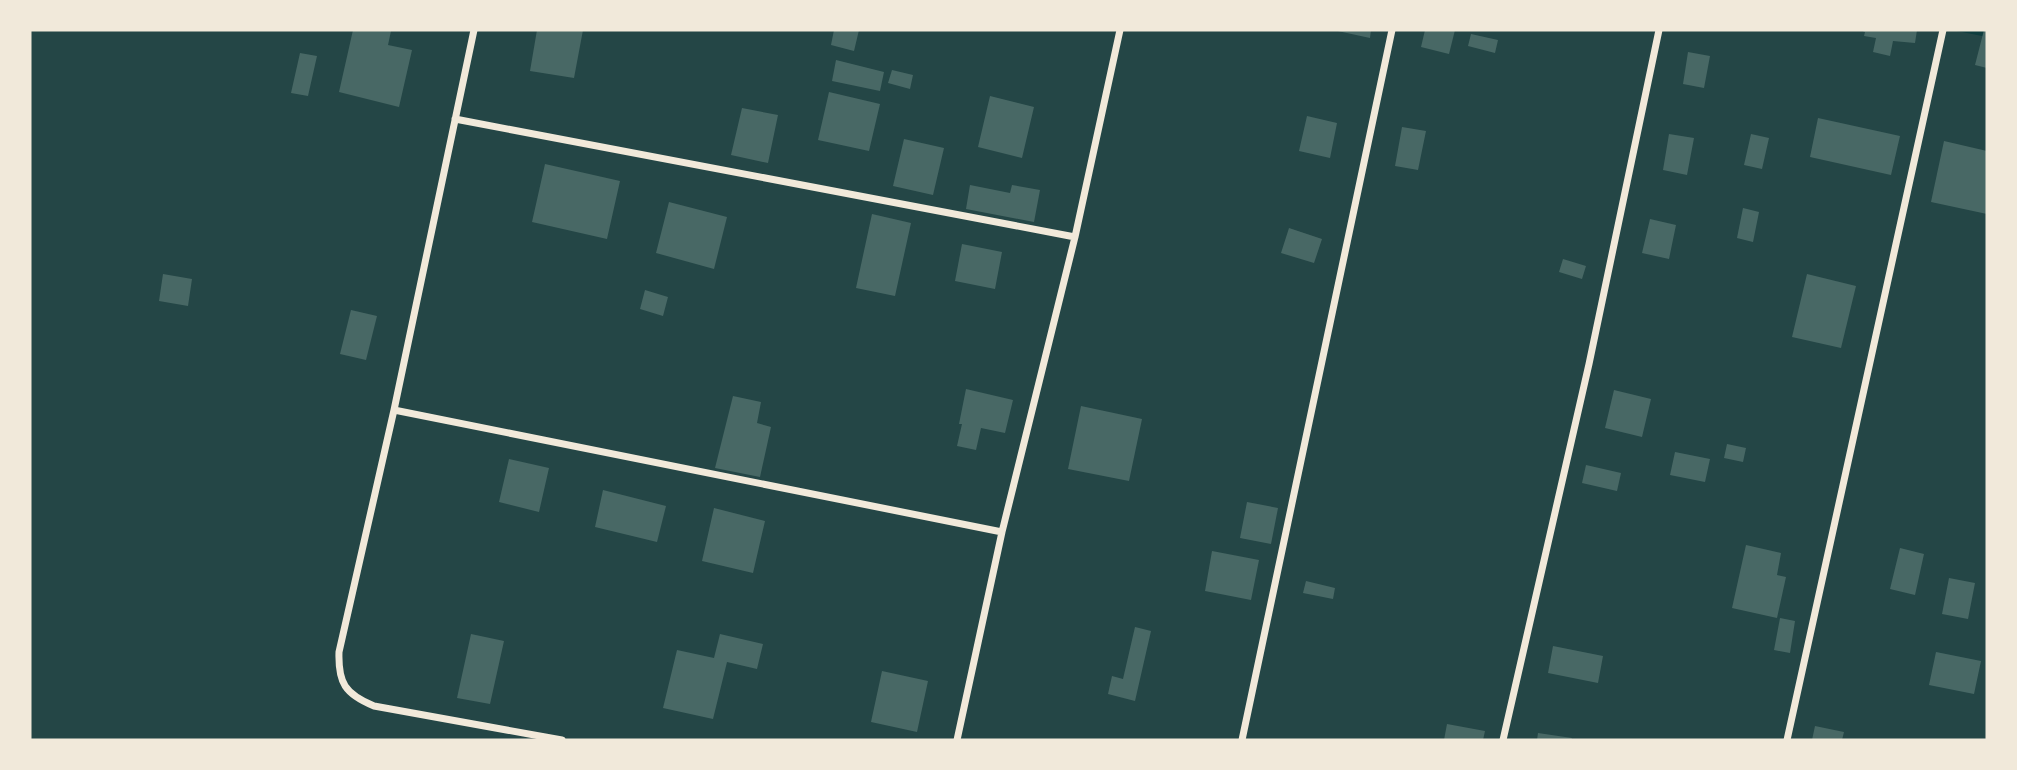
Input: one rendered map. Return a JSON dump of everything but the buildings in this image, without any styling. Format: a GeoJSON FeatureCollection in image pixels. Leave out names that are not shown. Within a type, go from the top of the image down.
{"type":"FeatureCollection","features":[{"type":"Feature","properties":{"kind":"street"},"geometry":{"type":"LineString","coordinates":[[474,30],[394,410],[339,652],[339,673],[345,688],[356,699],[374,706],[562,740]]}},
{"type":"Feature","properties":{"kind":"street"},"geometry":{"type":"LineString","coordinates":[[957,740],[1002,532],[1075,237],[1120,30]]}},
{"type":"Feature","properties":{"kind":"street"},"geometry":{"type":"LineString","coordinates":[[1242,740],[1392,30]]}},
{"type":"Feature","properties":{"kind":"street"},"geometry":{"type":"LineString","coordinates":[[1503,740],[1589,364],[1659,30]]}},
{"type":"Feature","properties":{"kind":"street"},"geometry":{"type":"LineString","coordinates":[[1787,740],[1943,30]]}},
{"type":"Feature","properties":{"kind":"street"},"geometry":{"type":"LineString","coordinates":[[455,119],[1075,237]]}},
{"type":"Feature","properties":{"kind":"street"},"geometry":{"type":"LineString","coordinates":[[394,410],[1002,532]]}},
{"type":"Feature","properties":{"kind":"shaded area"},"geometry":{"type":"Polygon","coordinates":[[[30,30],[1952,30],[1987,37],[1987,740],[30,740],[30,30]]]}}]}
